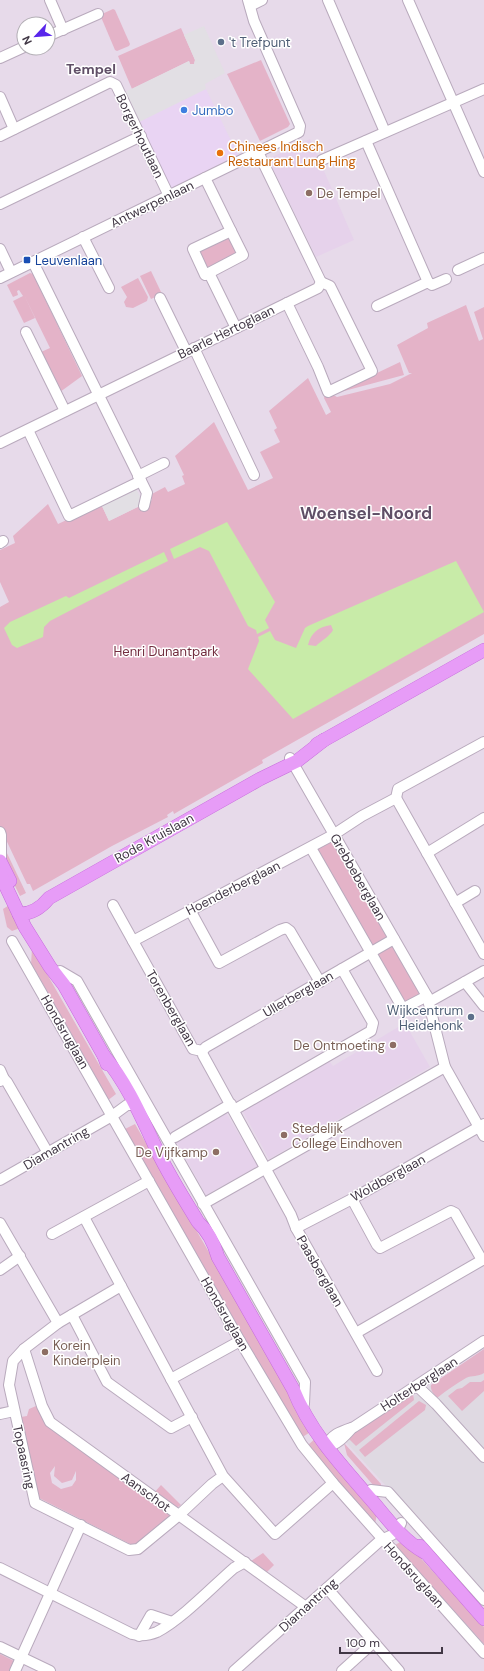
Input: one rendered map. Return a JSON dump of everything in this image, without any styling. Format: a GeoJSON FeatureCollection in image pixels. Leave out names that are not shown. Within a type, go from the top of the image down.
{"type":"FeatureCollection","features":[{"type":"Feature","properties":{"kind":"main road","name":"Rode Kruislaan"},"geometry":{"type":"LineString","coordinates":[[23,912],[44,904],[50,898],[482,651]]}},
{"type":"Feature","properties":{"kind":"main road"},"geometry":{"type":"LineString","coordinates":[[0,866],[23,912]]}},
{"type":"Feature","properties":{"kind":"main road","name":"Hondsruglaan"},"geometry":{"type":"LineString","coordinates":[[23,912],[60,971],[64,985]]}},
{"type":"Feature","properties":{"kind":"main road","name":"Hondsruglaan"},"geometry":{"type":"LineString","coordinates":[[23,912],[37,947],[64,985],[104,1056],[114,1068],[130,1107],[148,1129],[154,1144],[198,1222],[200,1232],[209,1248],[218,1257],[293,1389],[330,1444],[371,1490],[397,1526]]}},
{"type":"Feature","properties":{"kind":"main road","name":"Hondsruglaan"},"geometry":{"type":"LineString","coordinates":[[293,1389],[302,1411],[397,1526],[424,1552],[484,1619]]}},
{"type":"Feature","properties":{"kind":"street"},"geometry":{"type":"LineString","coordinates":[[50,0],[63,30]]}},
{"type":"Feature","properties":{"kind":"street"},"geometry":{"type":"LineString","coordinates":[[249,3],[262,0]]}},
{"type":"Feature","properties":{"kind":"street"},"geometry":{"type":"LineString","coordinates":[[328,0],[385,132]]}},
{"type":"Feature","properties":{"kind":"street"},"geometry":{"type":"LineString","coordinates":[[408,0],[452,103],[484,172]]}},
{"type":"Feature","properties":{"kind":"street","name":"Antwerpenlaan"},"geometry":{"type":"LineString","coordinates":[[0,278],[299,132],[300,126],[254,21],[249,3]]}},
{"type":"Feature","properties":{"kind":"street"},"geometry":{"type":"LineString","coordinates":[[56,33],[98,14]]}},
{"type":"Feature","properties":{"kind":"street"},"geometry":{"type":"LineString","coordinates":[[0,58],[16,51]]}},
{"type":"Feature","properties":{"kind":"street","name":"Borgerhoutlaan"},"geometry":{"type":"LineString","coordinates":[[0,136],[110,82],[116,85],[169,196]]}},
{"type":"Feature","properties":{"kind":"street"},"geometry":{"type":"LineString","coordinates":[[322,160],[484,89]]}},
{"type":"Feature","properties":{"kind":"street"},"geometry":{"type":"LineString","coordinates":[[0,97],[14,129]]}},
{"type":"Feature","properties":{"kind":"street"},"geometry":{"type":"LineString","coordinates":[[0,204],[141,136]]}},
{"type":"Feature","properties":{"kind":"street"},"geometry":{"type":"LineString","coordinates":[[366,141],[428,282],[432,285],[446,279]]}},
{"type":"Feature","properties":{"kind":"street"},"geometry":{"type":"LineString","coordinates":[[258,152],[321,282],[330,286],[372,371],[328,392],[318,367],[287,303]]}},
{"type":"Feature","properties":{"kind":"street"},"geometry":{"type":"LineString","coordinates":[[205,178],[244,255],[205,275],[193,249],[231,230]]}},
{"type":"Feature","properties":{"kind":"street"},"geometry":{"type":"LineString","coordinates":[[84,237],[109,288]]}},
{"type":"Feature","properties":{"kind":"street"},"geometry":{"type":"LineString","coordinates":[[0,249],[11,272]]}},
{"type":"Feature","properties":{"kind":"street"},"geometry":{"type":"LineString","coordinates":[[458,270],[484,258]]}},
{"type":"Feature","properties":{"kind":"street"},"geometry":{"type":"LineString","coordinates":[[33,262],[147,493],[144,506]]}},
{"type":"Feature","properties":{"kind":"street"},"geometry":{"type":"LineString","coordinates":[[210,272],[236,328]]}},
{"type":"Feature","properties":{"kind":"street","name":"Baarle Hertoglaan"},"geometry":{"type":"LineString","coordinates":[[0,443],[190,349],[318,288],[321,282]]}},
{"type":"Feature","properties":{"kind":"street"},"geometry":{"type":"LineString","coordinates":[[377,306],[428,282]]}},
{"type":"Feature","properties":{"kind":"street"},"geometry":{"type":"LineString","coordinates":[[160,298],[190,349],[254,475]]}},
{"type":"Feature","properties":{"kind":"street"},"geometry":{"type":"LineString","coordinates":[[26,332],[65,411]]}},
{"type":"Feature","properties":{"kind":"street"},"geometry":{"type":"LineString","coordinates":[[28,430],[69,516],[164,463]]}},
{"type":"Feature","properties":{"kind":"street"},"geometry":{"type":"LineString","coordinates":[[50,500],[59,496]]}},
{"type":"Feature","properties":{"kind":"street"},"geometry":{"type":"LineString","coordinates":[[484,742],[398,789],[396,798],[484,954]]}},
{"type":"Feature","properties":{"kind":"street","name":"Grebbeberglaan"},"geometry":{"type":"LineString","coordinates":[[292,760],[428,999],[445,1066],[482,1128]]}},
{"type":"Feature","properties":{"kind":"street","name":"Hoenderberglaan"},"geometry":{"type":"LineString","coordinates":[[133,941],[311,848],[334,835],[362,816],[396,798]]}},
{"type":"Feature","properties":{"kind":"street"},"geometry":{"type":"LineString","coordinates":[[427,853],[484,818]]}},
{"type":"Feature","properties":{"kind":"street"},"geometry":{"type":"LineString","coordinates":[[0,832],[2,836],[0,866]]}},
{"type":"Feature","properties":{"kind":"street","name":"Grebbeberglaan"},"geometry":{"type":"LineString","coordinates":[[311,848],[402,1007],[428,999]]}},
{"type":"Feature","properties":{"kind":"street"},"geometry":{"type":"LineString","coordinates":[[455,902],[479,889]]}},
{"type":"Feature","properties":{"kind":"street","name":"Torenberglaan"},"geometry":{"type":"LineString","coordinates":[[113,905],[193,1049],[202,1051],[266,1169]]}},
{"type":"Feature","properties":{"kind":"street"},"geometry":{"type":"LineString","coordinates":[[190,910],[219,963],[286,928],[290,931],[320,982]]}},
{"type":"Feature","properties":{"kind":"street","name":"Ullerberglaan"},"geometry":{"type":"LineString","coordinates":[[202,1051],[206,1047],[394,939]]}},
{"type":"Feature","properties":{"kind":"street","name":"Hondsruglaan"},"geometry":{"type":"LineString","coordinates":[[12,941],[293,1432],[333,1483],[484,1653]]}},
{"type":"Feature","properties":{"kind":"street"},"geometry":{"type":"LineString","coordinates":[[175,1137],[233,1107],[371,1031],[373,1023],[342,969]]}},
{"type":"Feature","properties":{"kind":"street","name":"Hondsruglaan"},"geometry":{"type":"LineString","coordinates":[[60,971],[77,981],[305,1382],[304,1404]]}},
{"type":"Feature","properties":{"kind":"street"},"geometry":{"type":"LineString","coordinates":[[428,999],[465,982],[484,971]]}},
{"type":"Feature","properties":{"kind":"street"},"geometry":{"type":"LineString","coordinates":[[465,982],[483,1002]]}},
{"type":"Feature","properties":{"kind":"street"},"geometry":{"type":"LineString","coordinates":[[203,1204],[445,1066]]}},
{"type":"Feature","properties":{"kind":"street"},"geometry":{"type":"LineString","coordinates":[[1,1077],[7,1082],[48,1153]]}},
{"type":"Feature","properties":{"kind":"street","name":"Diamantring"},"geometry":{"type":"LineString","coordinates":[[0,1180],[130,1107]]}},
{"type":"Feature","properties":{"kind":"street","name":"Woldberglaan"},"geometry":{"type":"LineString","coordinates":[[296,1228],[482,1128]]}},
{"type":"Feature","properties":{"kind":"street","name":"Paasberglaan"},"geometry":{"type":"LineString","coordinates":[[266,1169],[296,1228],[377,1371]]}},
{"type":"Feature","properties":{"kind":"street"},"geometry":{"type":"LineString","coordinates":[[52,1234],[149,1181]]}},
{"type":"Feature","properties":{"kind":"street"},"geometry":{"type":"LineString","coordinates":[[352,1198],[380,1248],[450,1211],[455,1214],[483,1260],[356,1333]]}},
{"type":"Feature","properties":{"kind":"street"},"geometry":{"type":"LineString","coordinates":[[84,1217],[223,1476],[275,1534],[333,1483]]}},
{"type":"Feature","properties":{"kind":"street"},"geometry":{"type":"LineString","coordinates":[[0,1222],[58,1323]]}},
{"type":"Feature","properties":{"kind":"street"},"geometry":{"type":"LineString","coordinates":[[0,1270],[20,1256]]}},
{"type":"Feature","properties":{"kind":"street","name":"Topaasring"},"geometry":{"type":"LineString","coordinates":[[121,1286],[58,1323],[24,1348],[13,1361],[9,1385],[35,1503],[129,1550],[138,1549],[223,1476]]}},
{"type":"Feature","properties":{"kind":"street"},"geometry":{"type":"LineString","coordinates":[[72,1315],[107,1382],[171,1428],[192,1417]]}},
{"type":"Feature","properties":{"kind":"street"},"geometry":{"type":"LineString","coordinates":[[171,1379],[240,1341]]}},
{"type":"Feature","properties":{"kind":"street","name":"Holterberglaan"},"geometry":{"type":"LineString","coordinates":[[330,1444],[343,1439],[354,1427],[484,1342]]}},
{"type":"Feature","properties":{"kind":"street","name":"Aanschot"},"geometry":{"type":"LineString","coordinates":[[24,1348],[42,1406],[50,1422],[178,1516],[245,1562],[306,1607]]}},
{"type":"Feature","properties":{"kind":"street"},"geometry":{"type":"LineString","coordinates":[[417,1386],[436,1404],[484,1457]]}},
{"type":"Feature","properties":{"kind":"street"},"geometry":{"type":"LineString","coordinates":[[0,1414],[14,1411]]}},
{"type":"Feature","properties":{"kind":"street"},"geometry":{"type":"LineString","coordinates":[[371,1490],[388,1492],[484,1600]]}},
{"type":"Feature","properties":{"kind":"street"},"geometry":{"type":"LineString","coordinates":[[15,1671],[22,1657],[23,1650],[51,1592],[80,1525]]}},
{"type":"Feature","properties":{"kind":"street","name":"Diamantring"},"geometry":{"type":"LineString","coordinates":[[240,1669],[382,1539],[386,1532],[397,1526]]}},
{"type":"Feature","properties":{"kind":"street"},"geometry":{"type":"LineString","coordinates":[[0,1568],[51,1592],[132,1634],[139,1636],[156,1632],[172,1622],[234,1568],[245,1562]]}},
{"type":"Feature","properties":{"kind":"street"},"geometry":{"type":"LineString","coordinates":[[327,1588],[399,1671]]}},
{"type":"Feature","properties":{"kind":"street"},"geometry":{"type":"LineString","coordinates":[[139,1636],[151,1615],[172,1622]]}},
{"type":"Feature","properties":{"kind":"street"},"geometry":{"type":"LineString","coordinates":[[342,1671],[374,1642]]}},
{"type":"Feature","properties":{"kind":"street"},"geometry":{"type":"LineString","coordinates":[[0,1647],[50,1671]]}},
{"type":"Feature","properties":{"kind":"shaded area"},"geometry":{"type":"Polygon","coordinates":[[[0,0],[484,0],[484,1671],[0,1671],[0,0]]]}},
{"type":"Feature","properties":{"kind":"shaded area"},"geometry":{"type":"Polygon","coordinates":[[[204,26],[225,73],[205,84],[206,89],[137,123],[123,93],[189,61],[190,64],[194,64],[195,60],[184,35],[204,26]]]}},
{"type":"Feature","properties":{"kind":"shaded area"},"geometry":{"type":"Polygon","coordinates":[[[206,89],[238,155],[168,190],[137,123],[206,89]]]}},
{"type":"Feature","properties":{"kind":"shaded area","name":"De Tempel"},"geometry":{"type":"Polygon","coordinates":[[[310,139],[354,240],[316,257],[269,161],[270,158],[310,139]]]}},
{"type":"Feature","properties":{"kind":"shaded area"},"geometry":{"type":"Polygon","coordinates":[[[136,489],[144,504],[109,521],[101,504],[136,489]]]}},
{"type":"Feature","properties":{"kind":"shaded area"},"geometry":{"type":"Polygon","coordinates":[[[227,522],[275,602],[265,620],[269,628],[257,634],[256,630],[248,626],[209,551],[200,547],[174,559],[170,549],[227,522]]]}},
{"type":"Feature","properties":{"kind":"shaded area"},"geometry":{"type":"Polygon","coordinates":[[[164,552],[168,561],[50,621],[44,627],[43,637],[17,648],[12,645],[4,628],[10,622],[66,596],[69,598],[164,552]]]}},
{"type":"Feature","properties":{"kind":"shaded area"},"geometry":{"type":"Polygon","coordinates":[[[456,561],[484,612],[293,719],[248,669],[259,641],[258,637],[270,631],[275,640],[296,648],[305,628],[456,561]],[[331,625],[322,627],[313,634],[308,645],[316,646],[333,630],[331,625]]]}},
{"type":"Feature","properties":{"kind":"shaded area"},"geometry":{"type":"Polygon","coordinates":[[[405,1023],[430,1067],[269,1159],[242,1110],[329,1061],[333,1066],[405,1023]]]}},
{"type":"Feature","properties":{"kind":"shaded area","name":"De Vijfkamp"},"geometry":{"type":"Polygon","coordinates":[[[225,1111],[258,1166],[206,1195],[175,1139],[225,1111]]]}},
{"type":"Feature","properties":{"kind":"shaded area"},"geometry":{"type":"Polygon","coordinates":[[[484,1352],[484,1593],[344,1440],[484,1352]]]}},
{"type":"Feature","properties":{"kind":"green space"},"geometry":{"type":"Polygon","coordinates":[[[113,9],[115,10],[130,44],[129,46],[117,51],[115,50],[101,17],[102,14],[113,9]]]}},
{"type":"Feature","properties":{"kind":"green space"},"geometry":{"type":"Polygon","coordinates":[[[181,28],[195,60],[194,64],[190,64],[189,61],[132,89],[118,56],[181,28]]]}},
{"type":"Feature","properties":{"kind":"green space"},"geometry":{"type":"Polygon","coordinates":[[[261,60],[290,124],[288,127],[260,141],[227,74],[261,60]]]}},
{"type":"Feature","properties":{"kind":"green space"},"geometry":{"type":"Polygon","coordinates":[[[228,234],[240,253],[207,271],[196,249],[228,234]]]}},
{"type":"Feature","properties":{"kind":"green space"},"geometry":{"type":"Polygon","coordinates":[[[151,271],[162,294],[151,299],[140,276],[151,271]]]}},
{"type":"Feature","properties":{"kind":"green space"},"geometry":{"type":"Polygon","coordinates":[[[30,273],[33,274],[82,376],[60,392],[41,352],[50,348],[24,295],[35,318],[24,323],[13,301],[23,296],[19,290],[17,291],[18,295],[13,297],[7,285],[30,273]]]}},
{"type":"Feature","properties":{"kind":"green space"},"geometry":{"type":"Polygon","coordinates":[[[138,278],[148,297],[147,301],[133,308],[126,307],[124,302],[127,297],[121,287],[138,278]]]}},
{"type":"Feature","properties":{"kind":"green space","name":"Henri Dunantpark"},"geometry":{"type":"Polygon","coordinates":[[[466,305],[479,341],[483,339],[474,312],[484,307],[484,634],[262,760],[263,763],[174,814],[173,811],[167,815],[168,817],[112,846],[33,891],[30,884],[27,884],[0,827],[0,607],[9,602],[0,582],[0,550],[15,543],[13,536],[48,504],[58,524],[101,504],[109,521],[152,500],[150,495],[165,487],[168,492],[185,484],[182,476],[184,475],[175,456],[214,422],[248,490],[273,478],[260,452],[280,442],[274,430],[277,428],[269,411],[308,378],[326,415],[331,412],[324,398],[326,391],[337,397],[390,384],[412,373],[409,373],[397,345],[428,328],[427,323],[466,305]]]}},
{"type":"Feature","properties":{"kind":"green space"},"geometry":{"type":"Polygon","coordinates":[[[400,362],[404,375],[333,394],[400,362]]]}},
{"type":"Feature","properties":{"kind":"green space"},"geometry":{"type":"Polygon","coordinates":[[[333,839],[388,937],[371,947],[317,848],[333,839]]]}},
{"type":"Feature","properties":{"kind":"green space"},"geometry":{"type":"Polygon","coordinates":[[[5,849],[26,893],[20,896],[3,862],[5,849]]]}},
{"type":"Feature","properties":{"kind":"green space"},"geometry":{"type":"Polygon","coordinates":[[[11,904],[23,927],[12,931],[7,927],[3,909],[11,904]]]}},
{"type":"Feature","properties":{"kind":"green space"},"geometry":{"type":"Polygon","coordinates":[[[393,945],[420,995],[405,1005],[376,954],[393,945]]]}},
{"type":"Feature","properties":{"kind":"green space"},"geometry":{"type":"Polygon","coordinates":[[[32,948],[116,1094],[107,1101],[106,1095],[35,970],[33,970],[31,965],[32,948]]]}},
{"type":"Feature","properties":{"kind":"green space"},"geometry":{"type":"Polygon","coordinates":[[[135,1124],[312,1431],[301,1438],[125,1129],[135,1124]]]}},
{"type":"Feature","properties":{"kind":"green space"},"geometry":{"type":"Polygon","coordinates":[[[484,1349],[484,1373],[466,1378],[437,1398],[431,1385],[484,1349]]]}},
{"type":"Feature","properties":{"kind":"green space"},"geometry":{"type":"Polygon","coordinates":[[[484,1380],[484,1391],[462,1411],[448,1396],[470,1382],[481,1382],[484,1380]]]}},
{"type":"Feature","properties":{"kind":"green space"},"geometry":{"type":"Polygon","coordinates":[[[413,1394],[414,1400],[356,1446],[347,1437],[413,1394]]]}},
{"type":"Feature","properties":{"kind":"green space"},"geometry":{"type":"Polygon","coordinates":[[[419,1401],[426,1405],[425,1410],[365,1457],[359,1450],[419,1401]]]}},
{"type":"Feature","properties":{"kind":"green space"},"geometry":{"type":"Polygon","coordinates":[[[36,1406],[44,1422],[173,1516],[138,1548],[39,1498],[21,1417],[27,1416],[29,1409],[36,1406]],[[55,1466],[50,1473],[52,1483],[61,1489],[72,1486],[76,1480],[76,1471],[72,1480],[62,1483],[54,1476],[55,1466]]]}},
{"type":"Feature","properties":{"kind":"green space"},"geometry":{"type":"Polygon","coordinates":[[[316,1438],[377,1514],[375,1524],[308,1445],[316,1438]]]}},
{"type":"Feature","properties":{"kind":"green space"},"geometry":{"type":"Polygon","coordinates":[[[344,1443],[381,1484],[381,1487],[374,1486],[347,1455],[344,1443]]]}},
{"type":"Feature","properties":{"kind":"green space"},"geometry":{"type":"Polygon","coordinates":[[[161,1485],[181,1505],[175,1509],[154,1493],[161,1485]]]}},
{"type":"Feature","properties":{"kind":"green space"},"geometry":{"type":"Polygon","coordinates":[[[404,1540],[484,1627],[484,1644],[395,1545],[404,1540]]]}},
{"type":"Feature","properties":{"kind":"green space"},"geometry":{"type":"Polygon","coordinates":[[[263,1553],[274,1565],[267,1572],[251,1561],[263,1553]]]}},
{"type":"Feature","properties":{"kind":"green space"},"geometry":{"type":"Polygon","coordinates":[[[0,1654],[16,1662],[12,1671],[0,1671],[0,1654]]]}},
{"type":"Feature","properties":{"kind":"place","name":"'t Trefpunt"},"geometry":{"type":"Point","coordinates":[221,42]}},
{"type":"Feature","properties":{"kind":"place","name":"Jumbo"},"geometry":{"type":"Point","coordinates":[184,110]}},
{"type":"Feature","properties":{"kind":"place","name":"Chinees Indisch Restaurant Lung Hing"},"geometry":{"type":"Point","coordinates":[220,153]}},
{"type":"Feature","properties":{"kind":"place","name":"De Tempel"},"geometry":{"type":"Point","coordinates":[309,193]}},
{"type":"Feature","properties":{"kind":"place","name":"Leuvenlaan"},"geometry":{"type":"Point","coordinates":[27,260]}},
{"type":"Feature","properties":{"kind":"place","name":"Wijkcentrum Heidehonk"},"geometry":{"type":"Point","coordinates":[471,1017]}},
{"type":"Feature","properties":{"kind":"place","name":"De Ontmoeting"},"geometry":{"type":"Point","coordinates":[393,1045]}},
{"type":"Feature","properties":{"kind":"place","name":"Stedelijk College Eindhoven"},"geometry":{"type":"Point","coordinates":[284,1135]}},
{"type":"Feature","properties":{"kind":"place","name":"De Vijfkamp"},"geometry":{"type":"Point","coordinates":[216,1152]}},
{"type":"Feature","properties":{"kind":"place","name":"Korein Kinderplein"},"geometry":{"type":"Point","coordinates":[45,1352]}},
{"type":"Feature","properties":{"kind":"district","name":"Tempel"},"geometry":{"type":"Point","coordinates":[91,69]}},
{"type":"Feature","properties":{"kind":"district","name":"Woensel-Noord"},"geometry":{"type":"Point","coordinates":[366,513]}}]}
